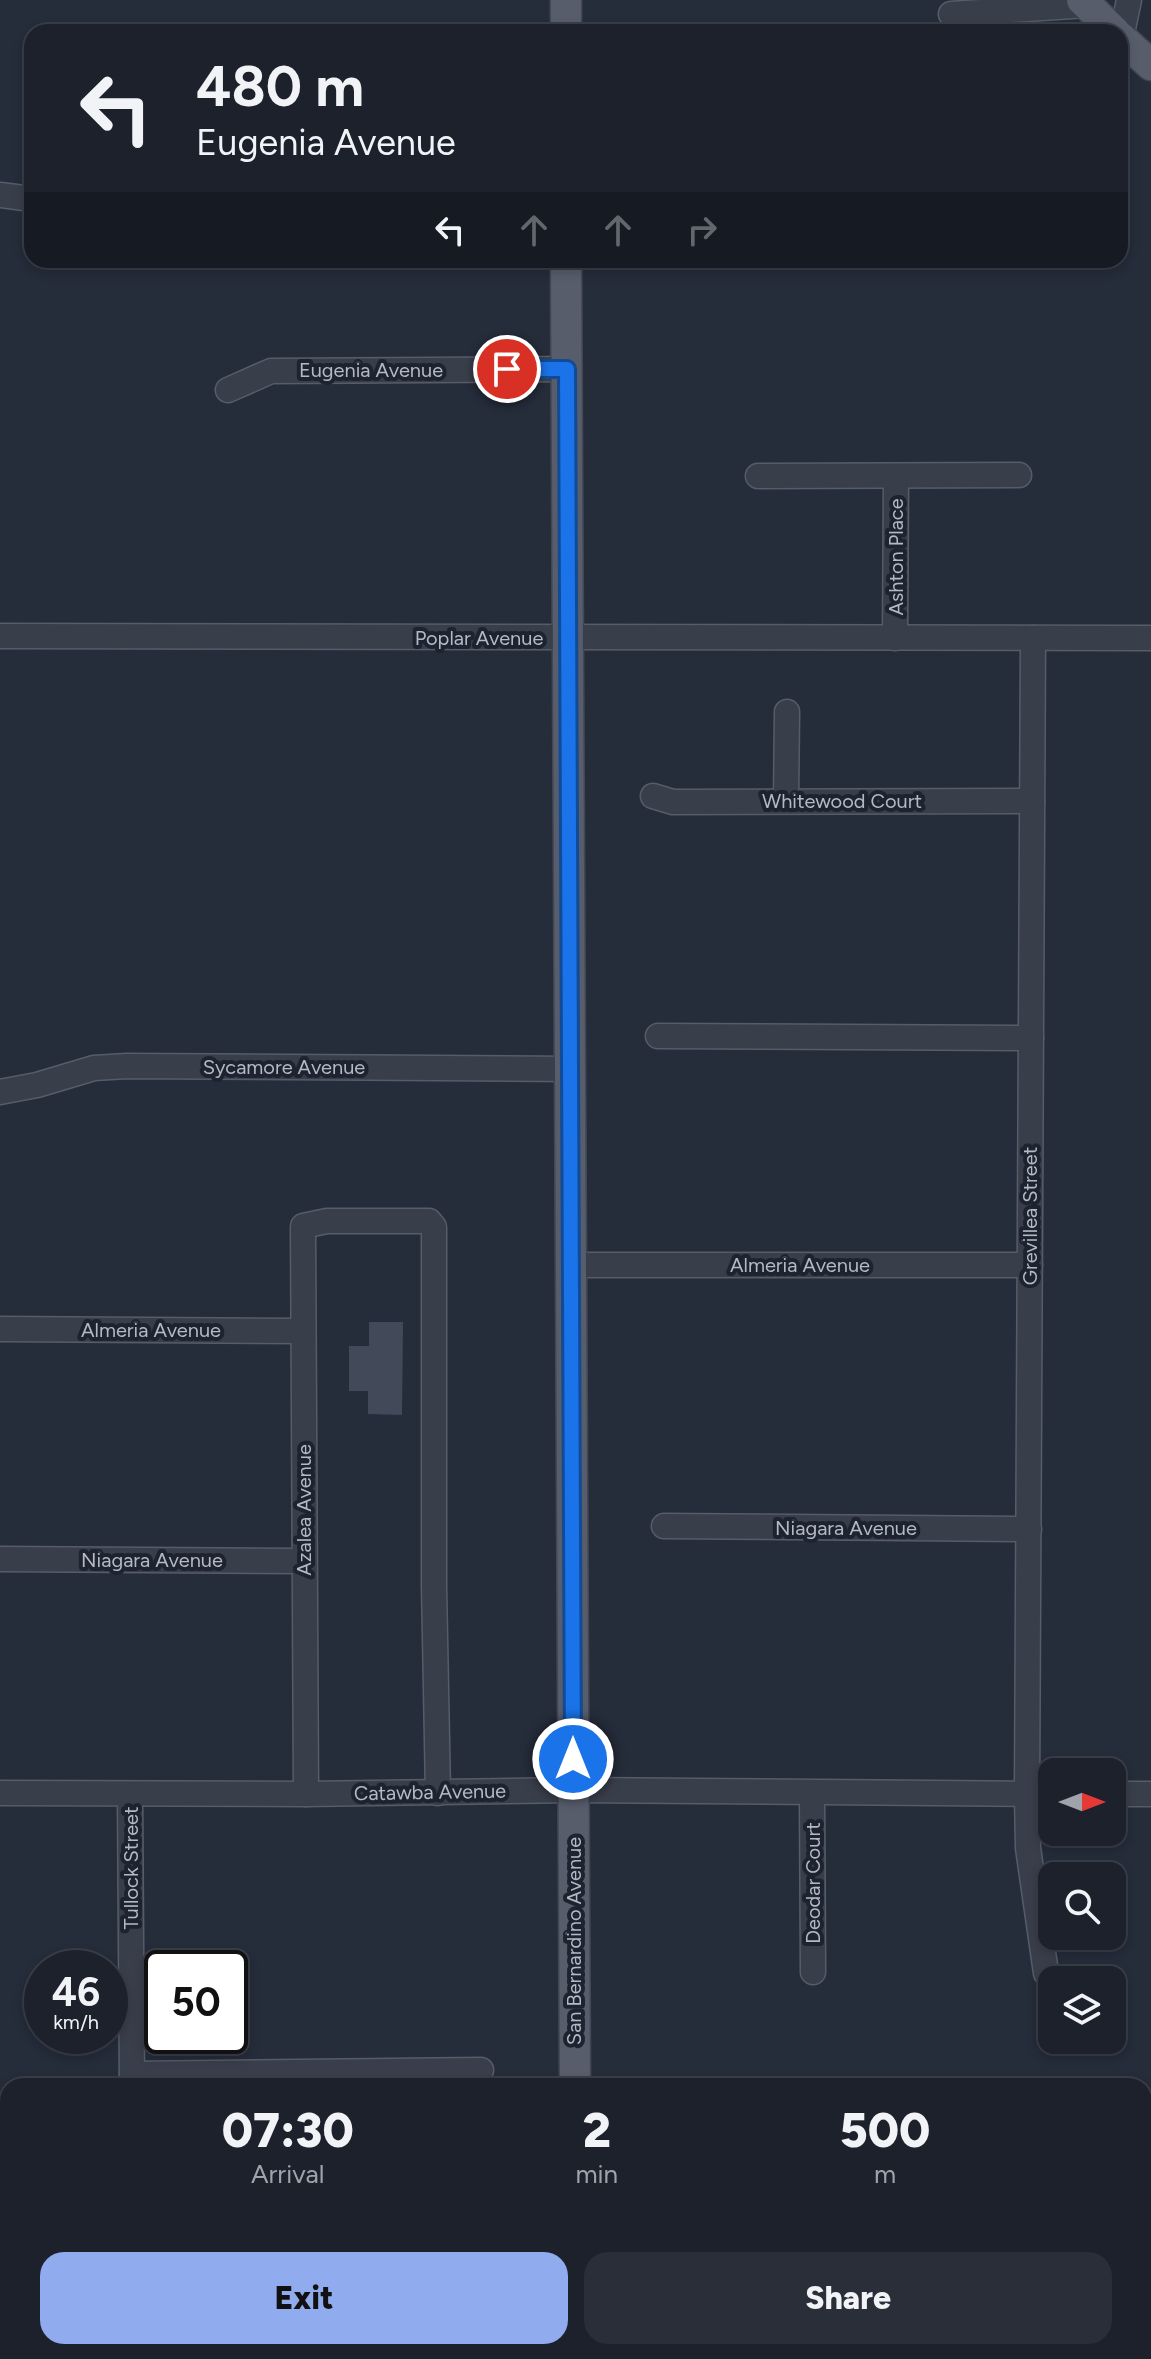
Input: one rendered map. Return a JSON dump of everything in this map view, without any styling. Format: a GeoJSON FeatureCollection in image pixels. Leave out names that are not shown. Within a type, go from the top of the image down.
{"type":"FeatureCollection","features":[{"type":"Feature","properties":{"kind":"main road"},"geometry":{"type":"LineString","coordinates":[[566,0],[566,24]]}},
{"type":"Feature","properties":{"kind":"main road"},"geometry":{"type":"LineString","coordinates":[[1085,2],[1110,24]]}},
{"type":"Feature","properties":{"kind":"main road","name":"San Bernardino Avenue"},"geometry":{"type":"LineString","coordinates":[[566,268],[575,2078]]}},
{"type":"Feature","properties":{"kind":"street"},"geometry":{"type":"LineString","coordinates":[[1129,0],[1132,44]]}},
{"type":"Feature","properties":{"kind":"street"},"geometry":{"type":"LineString","coordinates":[[951,14],[1085,2]]}},
{"type":"Feature","properties":{"kind":"street"},"geometry":{"type":"LineString","coordinates":[[0,195],[24,198]]}},
{"type":"Feature","properties":{"kind":"street","name":"Eugenia Avenue"},"geometry":{"type":"LineString","coordinates":[[228,390],[271,371],[567,369]]}},
{"type":"Feature","properties":{"kind":"street","name":"Ashton Place"},"geometry":{"type":"LineString","coordinates":[[758,476],[1019,475]]}},
{"type":"Feature","properties":{"kind":"street","name":"Ashton Place"},"geometry":{"type":"LineString","coordinates":[[895,638],[896,477]]}},
{"type":"Feature","properties":{"kind":"street","name":"Poplar Avenue"},"geometry":{"type":"LineString","coordinates":[[0,636],[1151,638]]}},
{"type":"Feature","properties":{"kind":"street","name":"Grevillea Street"},"geometry":{"type":"LineString","coordinates":[[1033,638],[1027,1794],[1028,1848],[1045,1966]]}},
{"type":"Feature","properties":{"kind":"street"},"geometry":{"type":"LineString","coordinates":[[786,801],[787,712]]}},
{"type":"Feature","properties":{"kind":"street","name":"Whitewood Court"},"geometry":{"type":"LineString","coordinates":[[653,796],[673,802],[1032,801]]}},
{"type":"Feature","properties":{"kind":"street"},"geometry":{"type":"LineString","coordinates":[[658,1036],[1031,1038]]}},
{"type":"Feature","properties":{"kind":"street","name":"Sycamore Avenue"},"geometry":{"type":"LineString","coordinates":[[0,1092],[94,1068],[127,1066],[571,1069]]}},
{"type":"Feature","properties":{"kind":"street","name":"Azalea Avenue"},"geometry":{"type":"LineString","coordinates":[[306,1794],[303,1226],[327,1221],[429,1221],[434,1227],[434,1585],[438,1793]]}},
{"type":"Feature","properties":{"kind":"street","name":"Almeria Avenue"},"geometry":{"type":"LineString","coordinates":[[570,1265],[1030,1265]]}},
{"type":"Feature","properties":{"kind":"street","name":"Almeria Avenue"},"geometry":{"type":"LineString","coordinates":[[0,1329],[302,1331]]}},
{"type":"Feature","properties":{"kind":"street","name":"Niagara Avenue"},"geometry":{"type":"LineString","coordinates":[[664,1526],[1029,1529]]}},
{"type":"Feature","properties":{"kind":"street","name":"Niagara Avenue"},"geometry":{"type":"LineString","coordinates":[[0,1559],[304,1561]]}},
{"type":"Feature","properties":{"kind":"street","name":"Catawba Avenue"},"geometry":{"type":"LineString","coordinates":[[0,1793],[130,1795],[573,1790],[1038,1794]]}},
{"type":"Feature","properties":{"kind":"street","name":"Deodar Court"},"geometry":{"type":"LineString","coordinates":[[812,1794],[813,1972]]}},
{"type":"Feature","properties":{"kind":"street"},"geometry":{"type":"LineString","coordinates":[[1126,1794],[1151,1794]]}},
{"type":"Feature","properties":{"kind":"street","name":"Tullock Street"},"geometry":{"type":"LineString","coordinates":[[130,1795],[132,2078]]}},
{"type":"Feature","properties":{"kind":"street"},"geometry":{"type":"LineString","coordinates":[[202,2078],[481,2070]]}},
{"type":"Feature","properties":{"kind":"building"},"geometry":{"type":"Polygon","coordinates":[[[369,1322],[403,1322],[402,1415],[368,1414],[368,1391],[349,1391],[349,1346],[369,1346],[369,1322]]]}},
{"type":"Feature","properties":{"kind":"route"},"geometry":{"type":"LineString","coordinates":[[507,369],[567,369],[573,1759]]}}]}
